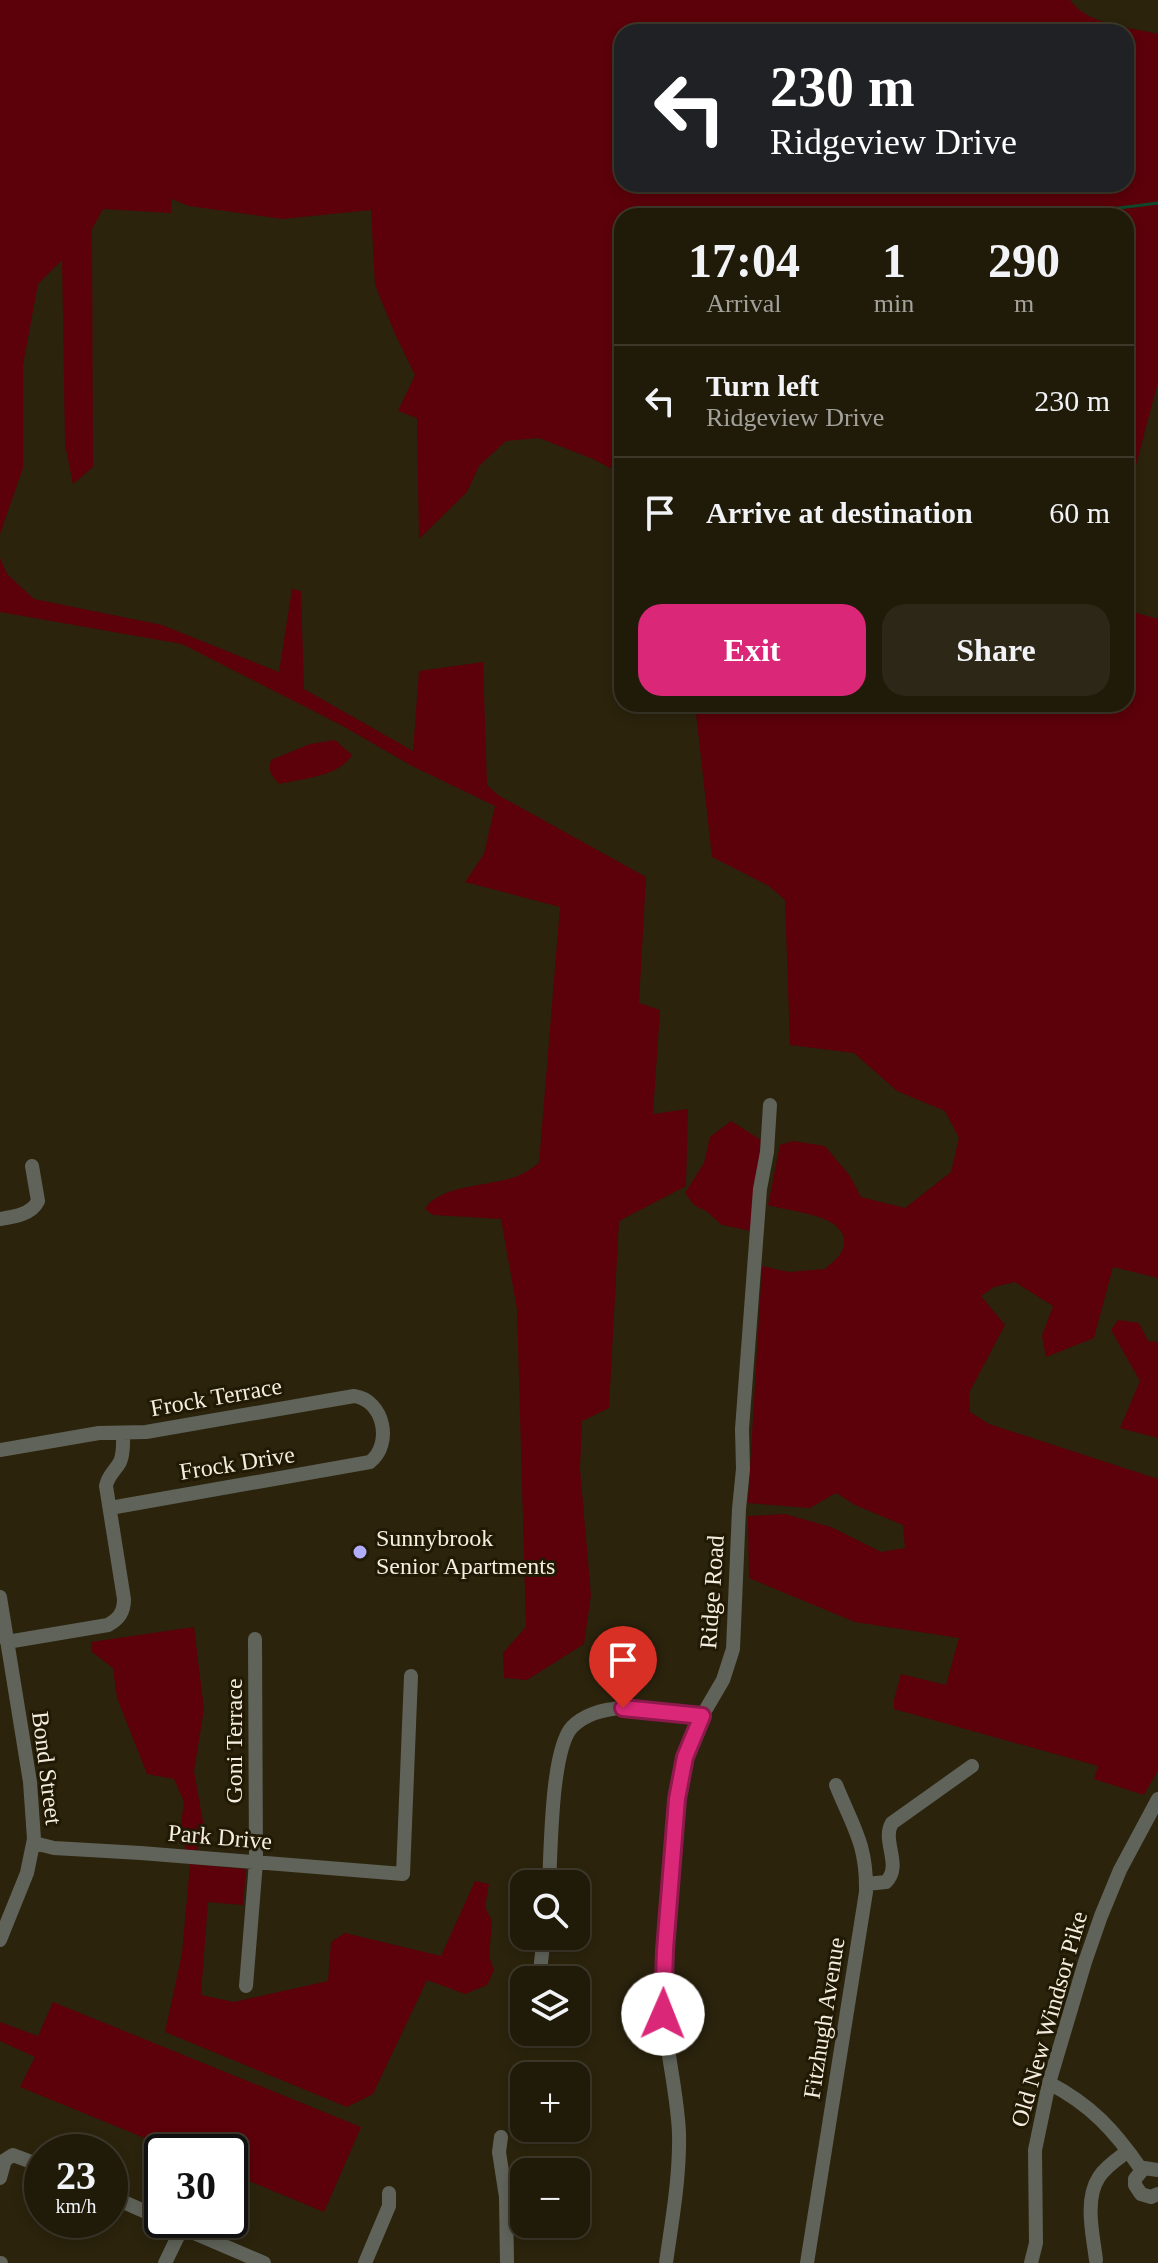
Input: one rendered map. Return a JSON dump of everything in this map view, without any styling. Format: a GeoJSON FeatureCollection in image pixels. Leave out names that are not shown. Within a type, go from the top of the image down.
{"type":"FeatureCollection","features":[{"type":"Feature","properties":{"kind":"street","name":"Ridge Road"},"geometry":{"type":"LineString","coordinates":[[666,2263],[678,2169],[679,2134],[663,2014],[677,1799],[681,1771],[690,1743],[723,1680],[733,1649],[743,1469],[742,1429],[760,1189],[767,1152],[770,1105]]}},
{"type":"Feature","properties":{"kind":"street"},"geometry":{"type":"LineString","coordinates":[[0,1219],[29,1211],[36,1205],[32,1166]]}},
{"type":"Feature","properties":{"kind":"street","name":"Frock Terrace"},"geometry":{"type":"LineString","coordinates":[[0,1450],[99,1433],[146,1432],[359,1397],[375,1406],[381,1426],[383,1445],[370,1462]]}},
{"type":"Feature","properties":{"kind":"street"},"geometry":{"type":"LineString","coordinates":[[7,1642],[102,1626],[119,1618],[124,1599],[106,1483],[123,1454],[123,1433]]}},
{"type":"Feature","properties":{"kind":"street","name":"Frock Drive"},"geometry":{"type":"LineString","coordinates":[[110,1508],[370,1462]]}},
{"type":"Feature","properties":{"kind":"street","name":"Bond Street"},"geometry":{"type":"LineString","coordinates":[[0,1597],[30,1782],[34,1843],[27,1873],[0,1940]]}},
{"type":"Feature","properties":{"kind":"street","name":"Goni Terrace"},"geometry":{"type":"LineString","coordinates":[[246,1986],[256,1862],[255,1639]]}},
{"type":"Feature","properties":{"kind":"street","name":"Park Drive"},"geometry":{"type":"LineString","coordinates":[[34,1843],[54,1848],[403,1874],[411,1676]]}},
{"type":"Feature","properties":{"kind":"street"},"geometry":{"type":"LineString","coordinates":[[550,1870],[557,1769],[566,1735],[572,1727],[591,1713],[611,1708],[702,1716]]}},
{"type":"Feature","properties":{"kind":"street"},"geometry":{"type":"LineString","coordinates":[[867,1884],[886,1882],[891,1877],[893,1862],[888,1829],[892,1823],[972,1766]]}},
{"type":"Feature","properties":{"kind":"street","name":"Fitzhugh Avenue"},"geometry":{"type":"LineString","coordinates":[[807,2263],[867,1884],[862,1842],[836,1785]]}},
{"type":"Feature","properties":{"kind":"street","name":"Old New Windsor Pike"},"geometry":{"type":"LineString","coordinates":[[1031,2263],[1036,2243],[1035,2150],[1049,2083],[1101,1916],[1120,1870],[1158,1799]]}},
{"type":"Feature","properties":{"kind":"street"},"geometry":{"type":"LineString","coordinates":[[1049,2083],[1072,2095],[1100,2117],[1141,2169]]}},
{"type":"Feature","properties":{"kind":"street"},"geometry":{"type":"LineString","coordinates":[[501,2137],[499,2152],[506,2197],[507,2263]]}},
{"type":"Feature","properties":{"kind":"street"},"geometry":{"type":"LineString","coordinates":[[1096,2260],[1092,2207],[1094,2188],[1104,2170],[1128,2151]]}},
{"type":"Feature","properties":{"kind":"street"},"geometry":{"type":"LineString","coordinates":[[0,2178],[5,2160],[13,2155],[24,2158]]}},
{"type":"Feature","properties":{"kind":"street"},"geometry":{"type":"LineString","coordinates":[[1158,2170],[1149,2167],[1141,2169],[1135,2179],[1137,2190],[1146,2196],[1158,2194]]}},
{"type":"Feature","properties":{"kind":"street"},"geometry":{"type":"LineString","coordinates":[[365,2263],[389,2206],[389,2193]]}},
{"type":"Feature","properties":{"kind":"street"},"geometry":{"type":"LineString","coordinates":[[165,2263],[177,2238]]}},
{"type":"Feature","properties":{"kind":"street"},"geometry":{"type":"LineString","coordinates":[[205,2238],[264,2263]]}},
{"type":"Feature","properties":{"kind":"shaded area"},"geometry":{"type":"Polygon","coordinates":[[[0,0],[1070,0],[1088,15],[1112,24],[614,24],[614,192],[1134,192],[1134,29],[1158,34],[1158,382],[1134,473],[1134,208],[614,208],[614,470],[539,438],[506,441],[479,466],[467,492],[419,539],[417,418],[398,411],[415,375],[375,285],[371,210],[282,219],[189,206],[172,199],[171,213],[103,209],[92,229],[93,467],[73,484],[65,444],[62,260],[38,284],[23,365],[23,468],[0,534],[0,0]]]}},
{"type":"Feature","properties":{"kind":"shaded area"},"geometry":{"type":"Polygon","coordinates":[[[0,558],[7,574],[34,599],[162,625],[279,672],[292,589],[301,591],[304,689],[413,751],[419,671],[483,662],[487,785],[498,795],[646,877],[639,1003],[660,1010],[653,1114],[688,1109],[686,1186],[619,1221],[609,1408],[582,1421],[580,1469],[591,1595],[584,1644],[527,1680],[504,1678],[503,1653],[526,1627],[517,1309],[501,1219],[433,1215],[425,1209],[443,1194],[511,1178],[539,1163],[560,907],[465,882],[484,854],[495,806],[412,766],[341,725],[182,644],[0,612],[0,558]]]}},
{"type":"Feature","properties":{"kind":"shaded area"},"geometry":{"type":"Polygon","coordinates":[[[1134,612],[1158,619],[1158,1278],[1113,1267],[1094,1338],[1046,1357],[1042,1336],[1053,1306],[1015,1282],[994,1287],[981,1296],[1005,1325],[969,1393],[970,1412],[989,1424],[1158,1479],[1158,1770],[1144,1795],[1094,1779],[1098,1766],[894,1709],[901,1674],[946,1685],[959,1638],[855,1622],[749,1578],[748,1516],[785,1514],[831,1527],[881,1552],[905,1548],[903,1525],[855,1505],[836,1493],[810,1508],[748,1503],[762,1266],[789,1272],[825,1269],[841,1254],[844,1239],[831,1222],[768,1205],[780,1145],[793,1141],[825,1146],[850,1176],[861,1197],[905,1208],[951,1172],[959,1138],[945,1111],[897,1091],[854,1053],[790,1045],[785,900],[769,886],[712,857],[696,712],[1134,712],[1134,612]]]}},
{"type":"Feature","properties":{"kind":"shaded area"},"geometry":{"type":"Polygon","coordinates":[[[335,740],[352,755],[338,768],[320,776],[280,784],[271,774],[271,760],[310,744],[335,740]]]}},
{"type":"Feature","properties":{"kind":"shaded area"},"geometry":{"type":"Polygon","coordinates":[[[731,1121],[761,1140],[751,1231],[722,1225],[694,1205],[685,1193],[704,1163],[710,1137],[731,1121]]]}},
{"type":"Feature","properties":{"kind":"shaded area"},"geometry":{"type":"Polygon","coordinates":[[[1118,1320],[1139,1323],[1148,1341],[1158,1342],[1158,1438],[1120,1428],[1140,1381],[1111,1330],[1118,1320]]]}},
{"type":"Feature","properties":{"kind":"shaded area"},"geometry":{"type":"Polygon","coordinates":[[[194,1627],[204,1709],[194,1771],[203,1822],[197,1850],[186,1850],[180,1831],[184,1802],[174,1779],[147,1774],[117,1698],[113,1668],[92,1652],[91,1642],[194,1627]]]}},
{"type":"Feature","properties":{"kind":"shaded area"},"geometry":{"type":"Polygon","coordinates":[[[190,1864],[246,1869],[243,1905],[208,1902],[201,1995],[234,2002],[328,1981],[331,1942],[345,1933],[441,1956],[475,1881],[489,1884],[485,1907],[492,1921],[489,1957],[494,1970],[487,1985],[465,1994],[427,1980],[373,2094],[347,2107],[165,2032],[182,1954],[190,1864]]]}},
{"type":"Feature","properties":{"kind":"shaded area"},"geometry":{"type":"Polygon","coordinates":[[[53,2002],[361,2127],[324,2212],[248,2180],[248,2134],[144,2134],[144,2138],[20,2087],[35,2057],[0,2041],[0,2022],[38,2036],[53,2002]]]}},
{"type":"Feature","properties":{"kind":"waterway"},"geometry":{"type":"LineString","coordinates":[[1119,208],[1158,203]]}},
{"type":"Feature","properties":{"kind":"place","name":"Sunnybrook Senior Apartments"},"geometry":{"type":"Point","coordinates":[360,1552]}},
{"type":"Feature","properties":{"kind":"route"},"geometry":{"type":"LineString","coordinates":[[623,1708],[702,1716],[685,1757],[677,1799],[663,2014]]}}]}
